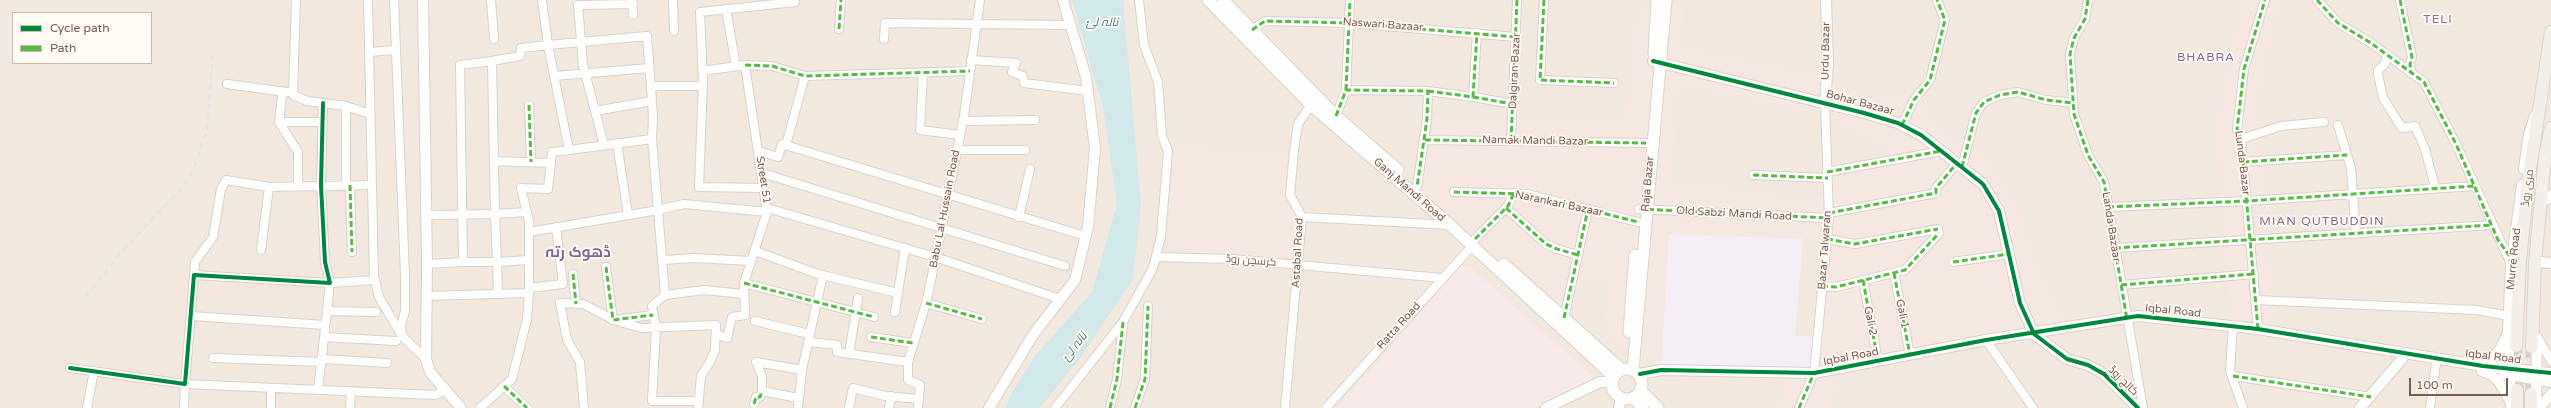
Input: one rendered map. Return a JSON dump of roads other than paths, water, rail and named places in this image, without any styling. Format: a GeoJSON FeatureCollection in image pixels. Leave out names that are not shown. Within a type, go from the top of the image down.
{"type":"FeatureCollection","features":[{"type":"Feature","properties":{"kind":"main road","name":"Ganj Mandi Road"},"geometry":{"type":"LineString","coordinates":[[1208,0],[1311,105],[1334,119],[1417,187],[1474,242],[1624,373]]}},
{"type":"Feature","properties":{"kind":"main road","name":"Ganj Mandi Road"},"geometry":{"type":"LineString","coordinates":[[1223,0],[1334,119],[1450,225],[1474,242],[1564,318],[1624,373]]}},
{"type":"Feature","properties":{"kind":"main road"},"geometry":{"type":"LineString","coordinates":[[1624,373],[1643,385],[1637,394],[1620,403],[1614,391],[1624,373],[1638,222],[1643,210],[1646,142],[1656,62],[1657,0]]}},
{"type":"Feature","properties":{"kind":"main road","name":"Raja Bazar"},"geometry":{"type":"LineString","coordinates":[[1624,373],[1643,210],[1656,62],[1666,0]]}},
{"type":"Feature","properties":{"kind":"main road","name":"مری روڈ"},"geometry":{"type":"LineString","coordinates":[[2516,346],[2520,261],[2537,111],[2551,32]]}},
{"type":"Feature","properties":{"kind":"main road","name":"مری روڈ"},"geometry":{"type":"LineString","coordinates":[[2532,347],[2535,256],[2545,157],[2551,128]]}},
{"type":"Feature","properties":{"kind":"main road"},"geometry":{"type":"LineString","coordinates":[[2513,406],[2517,390]]}},
{"type":"Feature","properties":{"kind":"main road"},"geometry":{"type":"LineString","coordinates":[[1637,394],[1643,408]]}},
{"type":"Feature","properties":{"kind":"main road"},"geometry":{"type":"LineString","coordinates":[[1637,394],[1658,408]]}},
{"type":"Feature","properties":{"kind":"main road"},"geometry":{"type":"LineString","coordinates":[[2531,394],[2531,408]]}},
{"type":"Feature","properties":{"kind":"street"},"geometry":{"type":"LineString","coordinates":[[289,91],[296,0]]}},
{"type":"Feature","properties":{"kind":"street"},"geometry":{"type":"LineString","coordinates":[[368,0],[375,280],[379,297],[399,338],[426,359]]}},
{"type":"Feature","properties":{"kind":"street"},"geometry":{"type":"LineString","coordinates":[[394,0],[405,275],[405,311],[399,338]]}},
{"type":"Feature","properties":{"kind":"street"},"geometry":{"type":"LineString","coordinates":[[423,0],[427,264],[426,359],[430,372],[461,408]]}},
{"type":"Feature","properties":{"kind":"street"},"geometry":{"type":"LineString","coordinates":[[491,0],[494,39]]}},
{"type":"Feature","properties":{"kind":"street"},"geometry":{"type":"LineString","coordinates":[[542,0],[548,46],[569,150]]}},
{"type":"Feature","properties":{"kind":"street"},"geometry":{"type":"LineString","coordinates":[[673,0],[674,31]]}},
{"type":"Feature","properties":{"kind":"street"},"geometry":{"type":"LineString","coordinates":[[839,29],[840,0]]}},
{"type":"Feature","properties":{"kind":"street","name":"Babu Lal Hussain Road"},"geometry":{"type":"LineString","coordinates":[[919,404],[920,385],[908,380],[908,362],[926,303],[963,121],[980,0]]}},
{"type":"Feature","properties":{"kind":"street"},"geometry":{"type":"LineString","coordinates":[[989,408],[1033,335],[1075,280],[1085,236],[1095,148],[1086,77],[1063,0]]}},
{"type":"Feature","properties":{"kind":"street"},"geometry":{"type":"LineString","coordinates":[[1056,408],[1123,322],[1153,268],[1161,236],[1168,151],[1162,136],[1158,82],[1144,45],[1139,0]]}},
{"type":"Feature","properties":{"kind":"street"},"geometry":{"type":"LineString","coordinates":[[1334,119],[1346,90],[1350,0]]}},
{"type":"Feature","properties":{"kind":"street","name":"Dalgiran Bazar"},"geometry":{"type":"LineString","coordinates":[[1511,141],[1518,0]]}},
{"type":"Feature","properties":{"kind":"street"},"geometry":{"type":"LineString","coordinates":[[1544,0],[1540,80],[1614,83]]}},
{"type":"Feature","properties":{"kind":"street","name":"Urdu Bazar"},"geometry":{"type":"LineString","coordinates":[[1824,103],[1828,63],[1826,0]]}},
{"type":"Feature","properties":{"kind":"street"},"geometry":{"type":"LineString","coordinates":[[1902,125],[1914,100],[1930,80],[1945,20],[1937,0]]}},
{"type":"Feature","properties":{"kind":"street","name":"Landa Bazaar"},"geometry":{"type":"LineString","coordinates":[[2088,0],[2085,19],[2071,45],[2070,67],[2074,114],[2088,155],[2104,182],[2126,320],[2143,408]]}},
{"type":"Feature","properties":{"kind":"street","name":"Lunda Bazar"},"geometry":{"type":"LineString","coordinates":[[2258,329],[2247,201],[2240,138],[2237,130],[2237,119],[2244,69],[2265,0]]}},
{"type":"Feature","properties":{"kind":"street"},"geometry":{"type":"LineString","coordinates":[[2317,0],[2338,23],[2388,55],[2424,82],[2475,186],[2492,225],[2509,255],[2511,266]]}},
{"type":"Feature","properties":{"kind":"street"},"geometry":{"type":"LineString","coordinates":[[2400,0],[2412,57],[2410,64],[2411,73]]}},
{"type":"Feature","properties":{"kind":"street"},"geometry":{"type":"LineString","coordinates":[[604,145],[585,73],[578,5],[632,2],[633,14]]}},
{"type":"Feature","properties":{"kind":"street"},"geometry":{"type":"LineString","coordinates":[[764,188],[699,187],[702,86],[700,12],[726,8],[795,2]]}},
{"type":"Feature","properties":{"kind":"street"},"geometry":{"type":"LineString","coordinates":[[726,8],[736,66]]}},
{"type":"Feature","properties":{"kind":"street","name":"Naswari Bazaar"},"geometry":{"type":"LineString","coordinates":[[1252,30],[1265,21],[1350,23],[1516,37]]}},
{"type":"Feature","properties":{"kind":"street"},"geometry":{"type":"LineString","coordinates":[[884,39],[885,23],[976,26],[1070,25]]}},
{"type":"Feature","properties":{"kind":"street"},"geometry":{"type":"LineString","coordinates":[[1473,97],[1477,33]]}},
{"type":"Feature","properties":{"kind":"street"},"geometry":{"type":"LineString","coordinates":[[463,262],[460,65],[520,56],[521,48],[581,41],[647,36],[652,101],[652,139],[665,295]]}},
{"type":"Feature","properties":{"kind":"street"},"geometry":{"type":"LineString","coordinates":[[369,52],[396,50]]}},
{"type":"Feature","properties":{"kind":"street"},"geometry":{"type":"LineString","coordinates":[[2388,55],[2385,64],[2378,70],[2383,98],[2402,128],[2415,126],[2426,149],[2435,187]]}},
{"type":"Feature","properties":{"kind":"street"},"geometry":{"type":"LineString","coordinates":[[972,60],[1016,63],[1012,72],[1023,76],[1024,83],[1088,91]]}},
{"type":"Feature","properties":{"kind":"street"},"geometry":{"type":"LineString","coordinates":[[492,61],[498,294]]}},
{"type":"Feature","properties":{"kind":"street","name":"Bohar Bazaar"},"geometry":{"type":"LineString","coordinates":[[1656,62],[1824,103],[1902,125],[1921,135],[1983,184],[1999,210],[2020,303],[2034,334]]}},
{"type":"Feature","properties":{"kind":"street"},"geometry":{"type":"LineString","coordinates":[[702,71],[745,65],[772,66],[805,76],[970,71]]}},
{"type":"Feature","properties":{"kind":"street","name":"Street 51"},"geometry":{"type":"LineString","coordinates":[[730,325],[732,317],[745,315],[744,283],[767,210],[745,65]]}},
{"type":"Feature","properties":{"kind":"street"},"geometry":{"type":"LineString","coordinates":[[554,76],[649,68]]}},
{"type":"Feature","properties":{"kind":"street"},"geometry":{"type":"LineString","coordinates":[[923,72],[920,130],[960,136]]}},
{"type":"Feature","properties":{"kind":"street"},"geometry":{"type":"LineString","coordinates":[[786,145],[805,76]]}},
{"type":"Feature","properties":{"kind":"street"},"geometry":{"type":"LineString","coordinates":[[228,84],[289,91],[297,98],[346,106],[370,114]]}},
{"type":"Feature","properties":{"kind":"street"},"geometry":{"type":"LineString","coordinates":[[651,86],[702,86]]}},
{"type":"Feature","properties":{"kind":"street"},"geometry":{"type":"LineString","coordinates":[[1346,90],[1428,91],[1513,104]]}},
{"type":"Feature","properties":{"kind":"street"},"geometry":{"type":"LineString","coordinates":[[289,91],[282,96],[279,122],[298,152],[298,186]]}},
{"type":"Feature","properties":{"kind":"street"},"geometry":{"type":"LineString","coordinates":[[1417,187],[1425,140],[1428,91]]}},
{"type":"Feature","properties":{"kind":"street"},"geometry":{"type":"LineString","coordinates":[[1959,165],[1976,113],[1984,102],[2000,95],[2018,92],[2046,100],[2073,103]]}},
{"type":"Feature","properties":{"kind":"street"},"geometry":{"type":"LineString","coordinates":[[595,112],[652,101]]}},
{"type":"Feature","properties":{"kind":"street"},"geometry":{"type":"LineString","coordinates":[[318,390],[330,283],[325,262],[321,185],[322,122],[324,103]]}},
{"type":"Feature","properties":{"kind":"street","name":"Bazar Talwaran"},"geometry":{"type":"LineString","coordinates":[[1799,408],[1814,373],[1829,216],[1824,103]]}},
{"type":"Feature","properties":{"kind":"street"},"geometry":{"type":"LineString","coordinates":[[529,105],[532,162]]}},
{"type":"Feature","properties":{"kind":"street","name":"Astabal Road"},"geometry":{"type":"LineString","coordinates":[[1285,408],[1302,217],[1290,195],[1298,124],[1311,105]]}},
{"type":"Feature","properties":{"kind":"street"},"geometry":{"type":"LineString","coordinates":[[346,106],[348,185],[352,252]]}},
{"type":"Feature","properties":{"kind":"street","name":"Murre Road"},"geometry":{"type":"LineString","coordinates":[[2513,406],[2508,332],[2511,266],[2529,134],[2537,111]]}},
{"type":"Feature","properties":{"kind":"street"},"geometry":{"type":"LineString","coordinates":[[963,121],[1035,120]]}},
{"type":"Feature","properties":{"kind":"street"},"geometry":{"type":"LineString","coordinates":[[279,122],[322,122]]}},
{"type":"Feature","properties":{"kind":"street"},"geometry":{"type":"LineString","coordinates":[[2240,138],[2281,126],[2324,122]]}},
{"type":"Feature","properties":{"kind":"street"},"geometry":{"type":"LineString","coordinates":[[2338,126],[2351,168],[2356,234]]}},
{"type":"Feature","properties":{"kind":"street"},"geometry":{"type":"LineString","coordinates":[[480,408],[512,379],[527,319],[529,290],[529,232],[527,212],[521,188],[548,188],[553,151],[652,139]]}},
{"type":"Feature","properties":{"kind":"street","name":"Namak Mandi Bazar"},"geometry":{"type":"LineString","coordinates":[[1425,140],[1646,142]]}},
{"type":"Feature","properties":{"kind":"street"},"geometry":{"type":"LineString","coordinates":[[617,143],[628,215]]}},
{"type":"Feature","properties":{"kind":"street"},"geometry":{"type":"LineString","coordinates":[[758,151],[778,157],[782,144],[786,145],[1085,236]]}},
{"type":"Feature","properties":{"kind":"street"},"geometry":{"type":"LineString","coordinates":[[956,150],[1025,150]]}},
{"type":"Feature","properties":{"kind":"street"},"geometry":{"type":"LineString","coordinates":[[1753,175],[1827,175],[1942,151]]}},
{"type":"Feature","properties":{"kind":"street"},"geometry":{"type":"LineString","coordinates":[[2243,162],[2347,155]]}},
{"type":"Feature","properties":{"kind":"street"},"geometry":{"type":"LineString","coordinates":[[2538,408],[2537,335],[2546,262],[2551,156]]}},
{"type":"Feature","properties":{"kind":"street"},"geometry":{"type":"LineString","coordinates":[[495,162],[551,163]]}},
{"type":"Feature","properties":{"kind":"street","name":"Old Sabzi Mandi Road"},"geometry":{"type":"LineString","coordinates":[[1643,210],[1829,216],[1936,193],[1936,188],[1959,165]]}},
{"type":"Feature","properties":{"kind":"street"},"geometry":{"type":"LineString","coordinates":[[1019,217],[1030,169]]}},
{"type":"Feature","properties":{"kind":"street"},"geometry":{"type":"LineString","coordinates":[[762,173],[1064,266]]}},
{"type":"Feature","properties":{"kind":"street"},"geometry":{"type":"LineString","coordinates":[[184,408],[196,262],[213,236],[221,189],[226,180],[269,187],[372,185]]}},
{"type":"Feature","properties":{"kind":"street"},"geometry":{"type":"LineString","coordinates":[[2108,207],[2247,201],[2435,187],[2475,186]]}},
{"type":"Feature","properties":{"kind":"street"},"geometry":{"type":"LineString","coordinates":[[261,250],[269,187]]}},
{"type":"Feature","properties":{"kind":"street","name":"Narankari Bazaar"},"geometry":{"type":"LineString","coordinates":[[1454,192],[1514,193],[1588,209],[1638,222]]}},
{"type":"Feature","properties":{"kind":"street","name":"Ratta Road"},"geometry":{"type":"LineString","coordinates":[[1326,408],[1506,208],[1514,193]]}},
{"type":"Feature","properties":{"kind":"street"},"geometry":{"type":"LineString","coordinates":[[529,232],[658,210],[684,204],[767,210],[906,248],[1060,300]]}},
{"type":"Feature","properties":{"kind":"street"},"geometry":{"type":"LineString","coordinates":[[1506,208],[1546,244],[1557,250],[1578,255]]}},
{"type":"Feature","properties":{"kind":"street"},"geometry":{"type":"LineString","coordinates":[[1564,318],[1588,209]]}},
{"type":"Feature","properties":{"kind":"street"},"geometry":{"type":"LineString","coordinates":[[426,214],[495,214],[527,212]]}},
{"type":"Feature","properties":{"kind":"street"},"geometry":{"type":"LineString","coordinates":[[1302,217],[1450,225]]}},
{"type":"Feature","properties":{"kind":"street"},"geometry":{"type":"LineString","coordinates":[[2115,248],[2492,225]]}},
{"type":"Feature","properties":{"kind":"street"},"geometry":{"type":"LineString","coordinates":[[426,296],[498,294],[563,284],[556,227]]}},
{"type":"Feature","properties":{"kind":"street"},"geometry":{"type":"LineString","coordinates":[[1822,286],[1836,287],[1905,270],[1938,231],[1855,244],[1827,239]]}},
{"type":"Feature","properties":{"kind":"street"},"geometry":{"type":"LineString","coordinates":[[895,312],[906,248]]}},
{"type":"Feature","properties":{"kind":"street"},"geometry":{"type":"LineString","coordinates":[[755,251],[823,275],[898,293]]}},
{"type":"Feature","properties":{"kind":"street"},"geometry":{"type":"LineString","coordinates":[[1953,262],[2009,254]]}},
{"type":"Feature","properties":{"kind":"street","name":"کرسچن روڈ"},"geometry":{"type":"LineString","coordinates":[[1156,257],[1298,264],[1442,278]]}},
{"type":"Feature","properties":{"kind":"street"},"geometry":{"type":"LineString","coordinates":[[662,260],[694,258],[751,261]]}},
{"type":"Feature","properties":{"kind":"street"},"geometry":{"type":"LineString","coordinates":[[427,264],[529,260]]}},
{"type":"Feature","properties":{"kind":"street"},"geometry":{"type":"LineString","coordinates":[[606,267],[613,320]]}},
{"type":"Feature","properties":{"kind":"street","name":"Gali 1"},"geometry":{"type":"LineString","coordinates":[[1894,273],[1910,355]]}},
{"type":"Feature","properties":{"kind":"street"},"geometry":{"type":"LineString","coordinates":[[573,274],[576,304]]}},
{"type":"Feature","properties":{"kind":"street"},"geometry":{"type":"LineString","coordinates":[[2121,285],[2254,274]]}},
{"type":"Feature","properties":{"kind":"street"},"geometry":{"type":"LineString","coordinates":[[194,275],[330,283],[375,280]]}},
{"type":"Feature","properties":{"kind":"street"},"geometry":{"type":"LineString","coordinates":[[798,408],[802,370],[823,275]]}},
{"type":"Feature","properties":{"kind":"street","name":"Gali 2"},"geometry":{"type":"LineString","coordinates":[[1863,280],[1878,361]]}},
{"type":"Feature","properties":{"kind":"street"},"geometry":{"type":"LineString","coordinates":[[744,283],[816,304],[874,317]]}},
{"type":"Feature","properties":{"kind":"street"},"geometry":{"type":"LineString","coordinates":[[716,325],[716,334],[710,362],[701,376],[699,406],[652,401],[656,328],[652,306],[665,295],[704,290],[744,294]]}},
{"type":"Feature","properties":{"kind":"street"},"geometry":{"type":"LineString","coordinates":[[849,354],[858,298]]}},
{"type":"Feature","properties":{"kind":"street"},"geometry":{"type":"LineString","coordinates":[[2256,300],[2476,310],[2509,316]]}},
{"type":"Feature","properties":{"kind":"street"},"geometry":{"type":"LineString","coordinates":[[584,408],[580,362],[567,340],[559,305],[560,303],[583,304],[613,320],[641,328],[730,325],[727,338],[716,334]]}},
{"type":"Feature","properties":{"kind":"street"},"geometry":{"type":"LineString","coordinates":[[926,303],[982,319]]}},
{"type":"Feature","properties":{"kind":"street"},"geometry":{"type":"LineString","coordinates":[[1135,408],[1145,379],[1148,306]]}},
{"type":"Feature","properties":{"kind":"street"},"geometry":{"type":"LineString","coordinates":[[327,312],[376,312]]}},
{"type":"Feature","properties":{"kind":"street"},"geometry":{"type":"LineString","coordinates":[[613,320],[653,315]]}},
{"type":"Feature","properties":{"kind":"street"},"geometry":{"type":"LineString","coordinates":[[191,316],[325,325]]}},
{"type":"Feature","properties":{"kind":"street","name":"Iqbal Road"},"geometry":{"type":"LineString","coordinates":[[1546,408],[1600,382],[1624,373],[1661,370],[1814,373],[1986,340],[2126,320],[2233,329],[2402,356],[2538,375]]}},
{"type":"Feature","properties":{"kind":"street"},"geometry":{"type":"LineString","coordinates":[[754,321],[837,345],[837,352],[908,362]]}},
{"type":"Feature","properties":{"kind":"street"},"geometry":{"type":"LineString","coordinates":[[1110,408],[1116,379],[1123,322]]}},
{"type":"Feature","properties":{"kind":"street"},"geometry":{"type":"LineString","coordinates":[[2233,329],[2230,370],[2243,408]]}},
{"type":"Feature","properties":{"kind":"street","name":"Iqbal Road"},"geometry":{"type":"LineString","coordinates":[[2233,329],[2258,329],[2436,363],[2482,368]]}},
{"type":"Feature","properties":{"kind":"street"},"geometry":{"type":"LineString","coordinates":[[2508,332],[2500,350],[2482,368],[2499,382],[2513,406]]}},
{"type":"Feature","properties":{"kind":"street","name":"کالج روڈ"},"geometry":{"type":"LineString","coordinates":[[2034,334],[2067,359],[2088,364],[2104,374],[2138,408]]}},
{"type":"Feature","properties":{"kind":"street"},"geometry":{"type":"LineString","coordinates":[[2537,335],[2543,351],[2551,361]]}},
{"type":"Feature","properties":{"kind":"street"},"geometry":{"type":"LineString","coordinates":[[324,337],[399,338]]}},
{"type":"Feature","properties":{"kind":"street"},"geometry":{"type":"LineString","coordinates":[[871,337],[913,343]]}},
{"type":"Feature","properties":{"kind":"street"},"geometry":{"type":"LineString","coordinates":[[1986,340],[2033,408]]}},
{"type":"Feature","properties":{"kind":"street"},"geometry":{"type":"LineString","coordinates":[[2360,408],[2371,397],[2402,356]]}},
{"type":"Feature","properties":{"kind":"street"},"geometry":{"type":"LineString","coordinates":[[213,358],[387,363]]}},
{"type":"Feature","properties":{"kind":"street"},"geometry":{"type":"LineString","coordinates":[[754,404],[756,397],[760,397],[762,391],[762,376],[756,362],[802,370]]}},
{"type":"Feature","properties":{"kind":"street"},"geometry":{"type":"LineString","coordinates":[[2430,408],[2436,363]]}},
{"type":"Feature","properties":{"kind":"street"},"geometry":{"type":"LineString","coordinates":[[70,368],[185,384],[436,396],[446,390]]}},
{"type":"Feature","properties":{"kind":"street"},"geometry":{"type":"LineString","coordinates":[[87,408],[94,371]]}},
{"type":"Feature","properties":{"kind":"street"},"geometry":{"type":"LineString","coordinates":[[2538,375],[2551,373]]}},
{"type":"Feature","properties":{"kind":"street"},"geometry":{"type":"LineString","coordinates":[[2538,375],[2551,382]]}},
{"type":"Feature","properties":{"kind":"street"},"geometry":{"type":"LineString","coordinates":[[2232,376],[2371,397]]}},
{"type":"Feature","properties":{"kind":"street"},"geometry":{"type":"LineString","coordinates":[[504,386],[527,408]]}},
{"type":"Feature","properties":{"kind":"street"},"geometry":{"type":"LineString","coordinates":[[271,388],[271,408]]}},
{"type":"Feature","properties":{"kind":"street"},"geometry":{"type":"LineString","coordinates":[[849,408],[853,388],[919,404]]}},
{"type":"Feature","properties":{"kind":"street"},"geometry":{"type":"LineString","coordinates":[[762,391],[798,398]]}},
{"type":"Feature","properties":{"kind":"street"},"geometry":{"type":"LineString","coordinates":[[350,408],[351,392]]}},
{"type":"Feature","properties":{"kind":"street"},"geometry":{"type":"LineString","coordinates":[[2538,408],[2551,394]]}},
{"type":"Feature","properties":{"kind":"street"},"geometry":{"type":"LineString","coordinates":[[889,408],[891,396]]}},
{"type":"Feature","properties":{"kind":"water","name":"نالہ لئ"},"geometry":{"type":"Polygon","coordinates":[[[1072,0],[1123,0],[1141,204],[1133,279],[1080,358],[1040,408],[1006,408],[1010,396],[1035,356],[1092,292],[1117,204],[1103,107],[1072,0]]]}},
{"type":"Feature","properties":{"kind":"tunnel"},"geometry":{"type":"LineString","coordinates":[[2516,346],[2517,390]]}},
{"type":"Feature","properties":{"kind":"tunnel"},"geometry":{"type":"LineString","coordinates":[[2531,394],[2532,347]]}},
{"type":"Feature","properties":{"kind":"railway"},"geometry":{"type":"LineString","coordinates":[[85,297],[126,247],[179,191],[194,169],[207,129],[213,55]]}},
{"type":"Feature","properties":{"kind":"district","name":"TELI"},"geometry":{"type":"Point","coordinates":[2438,20]}},
{"type":"Feature","properties":{"kind":"district","name":"BHABRA"},"geometry":{"type":"Point","coordinates":[2206,58]}},
{"type":"Feature","properties":{"kind":"district","name":"MIAN QUTBUDDIN"},"geometry":{"type":"Point","coordinates":[2322,222]}},
{"type":"Feature","properties":{"kind":"district","name":"ڈھوک رتہ"},"geometry":{"type":"Point","coordinates":[578,253]}}]}
